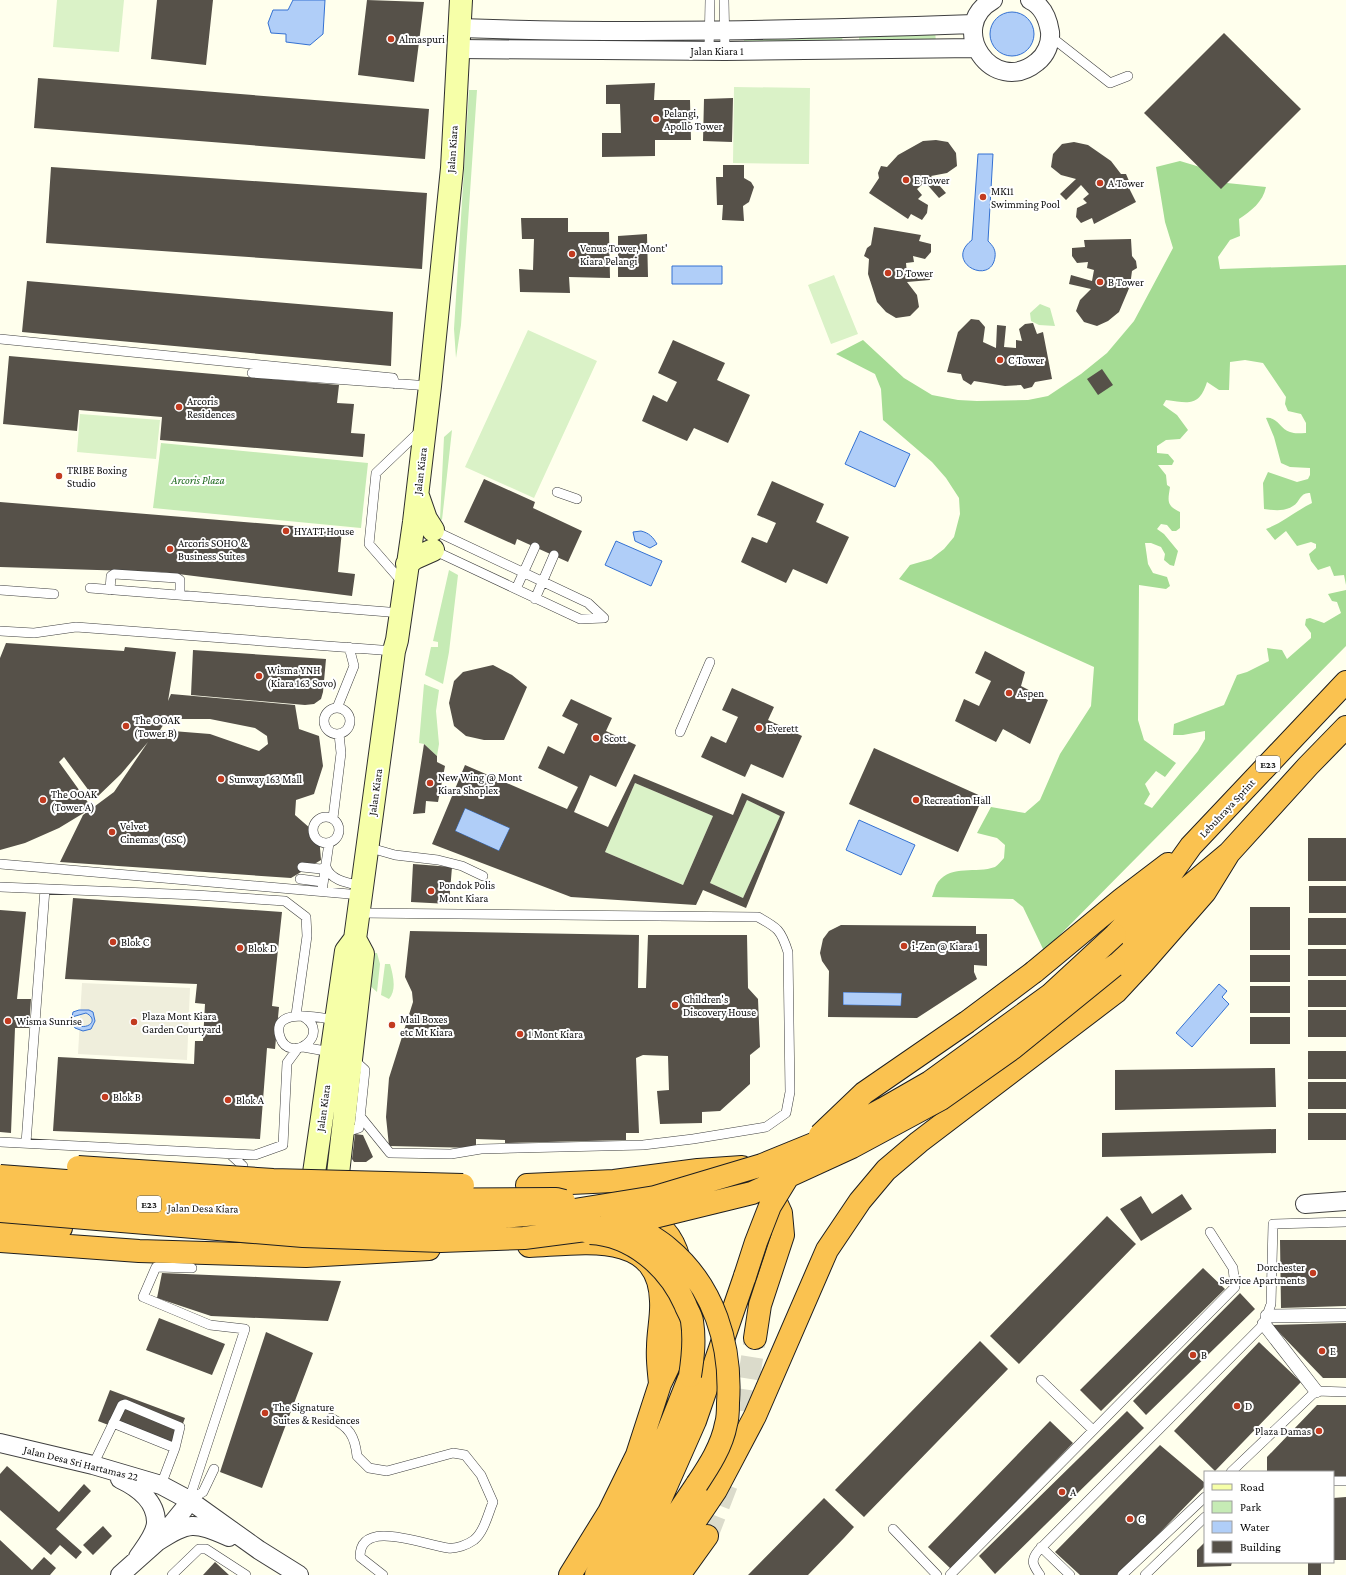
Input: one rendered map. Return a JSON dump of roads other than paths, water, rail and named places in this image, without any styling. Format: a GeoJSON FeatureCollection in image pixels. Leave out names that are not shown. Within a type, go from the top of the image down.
{"type":"FeatureCollection","features":[{"type":"Feature","properties":{"kind":"highway","name":"Lebuhraya Sprint"},"geometry":{"type":"LineString","coordinates":[[1191,846],[1346,682]]}},
{"type":"Feature","properties":{"kind":"highway"},"geometry":{"type":"LineString","coordinates":[[0,1211],[303,1236],[441,1241],[524,1238],[601,1228],[654,1217],[752,1193],[852,1147],[941,1099],[1013,1048],[1114,966],[1186,889],[1230,853],[1308,766],[1346,728]]}},
{"type":"Feature","properties":{"kind":"highway"},"geometry":{"type":"LineString","coordinates":[[306,1220],[387,1221],[476,1219],[562,1212],[655,1197],[762,1165],[833,1136],[930,1082],[1050,995],[1115,935],[1166,881],[1191,846]]}},
{"type":"Feature","properties":{"kind":"highway"},"geometry":{"type":"LineString","coordinates":[[619,1575],[657,1507],[695,1421],[756,1242],[770,1206],[796,1164],[826,1128],[864,1092],[967,1022],[1034,972],[1122,899],[1191,846]]}},
{"type":"Feature","properties":{"kind":"highway"},"geometry":{"type":"LineString","coordinates":[[659,1575],[719,1483],[755,1416],[787,1339],[827,1250],[860,1201],[886,1170],[919,1142],[1116,992],[1205,892],[1230,853]]}},
{"type":"Feature","properties":{"kind":"highway"},"geometry":{"type":"LineString","coordinates":[[0,1166],[110,1168],[273,1180],[527,1185],[614,1181],[740,1166],[753,1170],[770,1186],[781,1213],[783,1235],[760,1305],[755,1338]]}},
{"type":"Feature","properties":{"kind":"highway"},"geometry":{"type":"LineString","coordinates":[[334,1210],[415,1214],[490,1209],[584,1200],[630,1191],[698,1170]]}},
{"type":"Feature","properties":{"kind":"highway"},"geometry":{"type":"LineString","coordinates":[[0,1176],[290,1198],[358,1200],[556,1199],[580,1204],[613,1215],[649,1235],[668,1248],[703,1289],[716,1312],[726,1348],[729,1388],[726,1424],[714,1458],[636,1575]]}},
{"type":"Feature","properties":{"kind":"highway","name":"E23"},"geometry":{"type":"LineString","coordinates":[[0,1191],[306,1220]]}},
{"type":"Feature","properties":{"kind":"highway"},"geometry":{"type":"LineString","coordinates":[[331,1232],[377,1232],[469,1227],[566,1218],[612,1208],[630,1209],[645,1214],[664,1230],[677,1253],[682,1274],[683,1306],[676,1351],[660,1384],[637,1455],[609,1512],[570,1575]]}},
{"type":"Feature","properties":{"kind":"highway"},"geometry":{"type":"LineString","coordinates":[[0,1226],[69,1228],[329,1243],[398,1243],[549,1231],[594,1233],[626,1241],[647,1255],[677,1286],[692,1320],[694,1347],[690,1376],[661,1449],[635,1508],[596,1575]]}},
{"type":"Feature","properties":{"kind":"highway"},"geometry":{"type":"LineString","coordinates":[[0,1241],[139,1251],[306,1256],[438,1248],[592,1244],[615,1245],[630,1250],[645,1259],[655,1271],[661,1301],[658,1347],[660,1384]]}},
{"type":"Feature","properties":{"kind":"highway"},"geometry":{"type":"LineString","coordinates":[[679,1575],[707,1536]]}},
{"type":"Feature","properties":{"kind":"main road","name":"Jalan Kiara"},"geometry":{"type":"LineString","coordinates":[[331,1232],[341,1133],[341,1054],[336,1020],[346,951],[355,939],[417,493],[430,386],[452,168],[462,0]]}},
{"type":"Feature","properties":{"kind":"main road"},"geometry":{"type":"LineString","coordinates":[[406,574],[415,558],[433,540],[417,493]]}},
{"type":"Feature","properties":{"kind":"main road","name":"Jalan Kiara"},"geometry":{"type":"LineString","coordinates":[[306,1220],[314,1173],[363,954],[355,939]]}},
{"type":"Feature","properties":{"kind":"main road","name":"Jalan Desa Kiara"},"geometry":{"type":"LineString","coordinates":[[0,1196],[197,1208],[306,1220],[331,1232]]}},
{"type":"Feature","properties":{"kind":"main road","name":"Jalan Desa Kiara"},"geometry":{"type":"LineString","coordinates":[[0,1217],[280,1232],[306,1220],[334,1210]]}},
{"type":"Feature","properties":{"kind":"street"},"geometry":{"type":"LineString","coordinates":[[994,0],[987,3],[979,13],[974,24],[973,36],[976,48],[982,59],[992,66],[1003,71],[1016,72],[1025,70],[1040,60],[1047,49],[1050,36],[1049,23],[1044,11],[1030,0]]}},
{"type":"Feature","properties":{"kind":"street","name":"Jalan Kiara 1"},"geometry":{"type":"LineString","coordinates":[[459,38],[717,30],[852,29],[974,24]]}},
{"type":"Feature","properties":{"kind":"street","name":"Jalan Kiara 1"},"geometry":{"type":"LineString","coordinates":[[459,38],[717,51],[976,48]]}},
{"type":"Feature","properties":{"kind":"street"},"geometry":{"type":"LineString","coordinates":[[1304,1204],[1346,1202]]}},
{"type":"Feature","properties":{"kind":"street"},"geometry":{"type":"LineString","coordinates":[[1265,1320],[1346,1315]]}},
{"type":"Feature","properties":{"kind":"street"},"geometry":{"type":"LineString","coordinates":[[1265,1320],[1316,1391]]}},
{"type":"Feature","properties":{"kind":"street","name":"Jalan Desa Sri Hartamas 22"},"geometry":{"type":"LineString","coordinates":[[0,1443],[93,1465],[161,1485],[186,1504],[259,1550]]}},
{"type":"Feature","properties":{"kind":"street"},"geometry":{"type":"LineString","coordinates":[[93,1465],[135,1486],[147,1498],[154,1512],[156,1522],[154,1529],[130,1569]]}},
{"type":"Feature","properties":{"kind":"street"},"geometry":{"type":"LineString","coordinates":[[130,1569],[157,1542],[186,1504]]}},
{"type":"Feature","properties":{"kind":"street"},"geometry":{"type":"LineString","coordinates":[[157,1542],[182,1526],[192,1525],[208,1528],[259,1550],[299,1575]]}},
{"type":"Feature","properties":{"kind":"lane"},"geometry":{"type":"LineString","coordinates":[[710,0],[717,30],[717,51]]}},
{"type":"Feature","properties":{"kind":"lane"},"geometry":{"type":"LineString","coordinates":[[717,51],[717,30],[724,0]]}},
{"type":"Feature","properties":{"kind":"lane"},"geometry":{"type":"LineString","coordinates":[[1050,36],[1110,83],[1128,76]]}},
{"type":"Feature","properties":{"kind":"lane"},"geometry":{"type":"LineString","coordinates":[[0,339],[194,362],[393,378],[395,384]]}},
{"type":"Feature","properties":{"kind":"lane"},"geometry":{"type":"LineString","coordinates":[[252,373],[430,386]]}},
{"type":"Feature","properties":{"kind":"lane"},"geometry":{"type":"LineString","coordinates":[[406,574],[369,544],[376,473],[425,425]]}},
{"type":"Feature","properties":{"kind":"lane"},"geometry":{"type":"LineString","coordinates":[[557,492],[577,499]]}},
{"type":"Feature","properties":{"kind":"lane"},"geometry":{"type":"LineString","coordinates":[[412,530],[433,540],[525,573],[588,603],[604,618],[580,619],[535,599],[433,540],[412,530]]}},
{"type":"Feature","properties":{"kind":"lane"},"geometry":{"type":"LineString","coordinates":[[516,589],[525,573],[535,547]]}},
{"type":"Feature","properties":{"kind":"lane"},"geometry":{"type":"LineString","coordinates":[[535,599],[554,555]]}},
{"type":"Feature","properties":{"kind":"lane"},"geometry":{"type":"LineString","coordinates":[[110,590],[111,576],[114,574],[177,578],[180,580],[180,595]]}},
{"type":"Feature","properties":{"kind":"lane"},"geometry":{"type":"LineString","coordinates":[[90,588],[401,613]]}},
{"type":"Feature","properties":{"kind":"lane"},"geometry":{"type":"LineString","coordinates":[[0,590],[54,594]]}},
{"type":"Feature","properties":{"kind":"lane"},"geometry":{"type":"LineString","coordinates":[[0,631],[34,633],[76,627],[394,651]]}},
{"type":"Feature","properties":{"kind":"lane"},"geometry":{"type":"LineString","coordinates":[[337,708],[345,711],[350,722],[347,729],[339,734],[335,734],[327,730],[324,722],[326,713],[337,708],[354,666],[349,647]]}},
{"type":"Feature","properties":{"kind":"lane"},"geometry":{"type":"LineString","coordinates":[[680,732],[710,662]]}},
{"type":"Feature","properties":{"kind":"lane"},"geometry":{"type":"LineString","coordinates":[[333,818],[341,753],[339,734]]}},
{"type":"Feature","properties":{"kind":"lane"},"geometry":{"type":"LineString","coordinates":[[323,887],[329,843],[336,838],[340,830],[337,821],[333,818],[320,817],[314,823],[313,827],[316,839],[329,843]]}},
{"type":"Feature","properties":{"kind":"lane"},"geometry":{"type":"LineString","coordinates":[[367,847],[395,854],[438,860],[462,866],[484,876]]}},
{"type":"Feature","properties":{"kind":"lane"},"geometry":{"type":"LineString","coordinates":[[0,864],[323,887]]}},
{"type":"Feature","properties":{"kind":"lane"},"geometry":{"type":"LineString","coordinates":[[302,867],[321,869],[326,867]]}},
{"type":"Feature","properties":{"kind":"lane"},"geometry":{"type":"LineString","coordinates":[[326,867],[328,872],[333,877],[344,882],[360,898]]}},
{"type":"Feature","properties":{"kind":"lane"},"geometry":{"type":"LineString","coordinates":[[300,879],[360,898],[758,917],[773,926],[783,935],[788,952],[790,1092],[786,1114],[766,1127],[693,1139],[643,1145],[481,1149],[451,1154],[390,1153],[360,1116]]}},
{"type":"Feature","properties":{"kind":"lane"},"geometry":{"type":"LineString","coordinates":[[0,887],[196,895],[285,901],[306,917],[307,936],[299,1015]]}},
{"type":"Feature","properties":{"kind":"lane"},"geometry":{"type":"LineString","coordinates":[[26,1143],[45,889]]}},
{"type":"Feature","properties":{"kind":"lane"},"geometry":{"type":"LineString","coordinates":[[0,1142],[255,1155],[283,1145],[287,1063],[301,1048],[308,1044],[313,1034],[311,1023],[299,1015]]}},
{"type":"Feature","properties":{"kind":"lane"},"geometry":{"type":"LineString","coordinates":[[336,1020],[299,1015],[286,1019],[282,1023],[279,1033],[281,1038],[288,1046],[341,1054],[365,1070],[359,1128],[341,1133]]}},
{"type":"Feature","properties":{"kind":"lane"},"geometry":{"type":"LineString","coordinates":[[197,1208],[231,1202],[238,1195],[244,1185],[243,1166],[230,1154]]}},
{"type":"Feature","properties":{"kind":"lane"},"geometry":{"type":"LineString","coordinates":[[1040,1575],[1032,1563],[1033,1558],[1040,1549],[1265,1320],[1271,1304],[1273,1224],[1346,1222]]}},
{"type":"Feature","properties":{"kind":"lane"},"geometry":{"type":"LineString","coordinates":[[950,1575],[1235,1287],[1233,1268],[1210,1232]]}},
{"type":"Feature","properties":{"kind":"lane"},"geometry":{"type":"LineString","coordinates":[[186,1504],[245,1329],[210,1325],[143,1297],[156,1267],[192,1268]]}},
{"type":"Feature","properties":{"kind":"lane"},"geometry":{"type":"LineString","coordinates":[[1041,1380],[1093,1430]]}},
{"type":"Feature","properties":{"kind":"lane"},"geometry":{"type":"LineString","coordinates":[[1232,1471],[1316,1391],[1346,1392]]}},
{"type":"Feature","properties":{"kind":"lane"},"geometry":{"type":"LineString","coordinates":[[93,1465],[122,1405],[125,1404],[180,1427],[181,1429],[161,1485]]}},
{"type":"Feature","properties":{"kind":"lane"},"geometry":{"type":"LineString","coordinates":[[331,1418],[344,1424],[356,1441],[357,1456],[369,1468],[387,1471],[453,1453],[465,1456],[481,1475],[493,1502],[484,1525],[475,1539],[467,1544],[448,1548],[403,1538],[381,1536],[369,1538],[362,1545],[360,1557],[383,1575]]}},
{"type":"Feature","properties":{"kind":"lane"},"geometry":{"type":"LineString","coordinates":[[113,1423],[175,1448]]}},
{"type":"Feature","properties":{"kind":"lane"},"geometry":{"type":"LineString","coordinates":[[186,1504],[203,1492],[214,1469]]}},
{"type":"Feature","properties":{"kind":"lane"},"geometry":{"type":"LineString","coordinates":[[1334,1481],[1346,1481]]}},
{"type":"Feature","properties":{"kind":"lane"},"geometry":{"type":"LineString","coordinates":[[1122,1575],[1204,1498]]}},
{"type":"Feature","properties":{"kind":"lane"},"geometry":{"type":"LineString","coordinates":[[1145,1575],[1204,1518]]}},
{"type":"Feature","properties":{"kind":"lane"},"geometry":{"type":"LineString","coordinates":[[893,1529],[937,1575]]}},
{"type":"Feature","properties":{"kind":"lane"},"geometry":{"type":"LineString","coordinates":[[172,1575],[199,1549],[202,1548],[246,1575]]}},
{"type":"Feature","properties":{"kind":"lane"},"geometry":{"type":"LineString","coordinates":[[1040,1549],[1070,1575]]}},
{"type":"Feature","properties":{"kind":"water"},"geometry":{"type":"Polygon","coordinates":[[[293,0],[325,0],[323,34],[310,45],[286,42],[286,34],[271,33],[268,23],[273,10],[288,10],[293,0]]]}},
{"type":"Feature","properties":{"kind":"water"},"geometry":{"type":"Polygon","coordinates":[[[1012,12],[1024,16],[1030,22],[1034,34],[1030,46],[1024,52],[1012,56],[1000,52],[994,46],[990,34],[994,22],[1000,16],[1012,12]]]}},
{"type":"Feature","properties":{"kind":"water","name":"MK11 Swimming Pool"},"geometry":{"type":"Polygon","coordinates":[[[978,154],[993,154],[988,241],[994,248],[995,257],[992,266],[986,270],[978,271],[965,263],[963,256],[964,248],[972,240],[978,154]]]}},
{"type":"Feature","properties":{"kind":"water"},"geometry":{"type":"Polygon","coordinates":[[[672,266],[722,266],[722,284],[672,284],[672,266]]]}},
{"type":"Feature","properties":{"kind":"water"},"geometry":{"type":"Polygon","coordinates":[[[860,431],[910,454],[895,487],[845,464],[860,431]]]}},
{"type":"Feature","properties":{"kind":"water"},"geometry":{"type":"Polygon","coordinates":[[[641,531],[654,539],[657,544],[650,548],[635,541],[633,532],[641,531]]]}},
{"type":"Feature","properties":{"kind":"water"},"geometry":{"type":"Polygon","coordinates":[[[616,541],[662,561],[651,586],[605,565],[616,541]]]}},
{"type":"Feature","properties":{"kind":"water"},"geometry":{"type":"Polygon","coordinates":[[[465,808],[510,828],[499,851],[455,831],[465,808]]]}},
{"type":"Feature","properties":{"kind":"water"},"geometry":{"type":"Polygon","coordinates":[[[859,820],[915,845],[901,875],[846,850],[859,820]]]}},
{"type":"Feature","properties":{"kind":"water"},"geometry":{"type":"Polygon","coordinates":[[[1219,984],[1227,991],[1222,997],[1229,1004],[1192,1047],[1176,1033],[1219,984]]]}},
{"type":"Feature","properties":{"kind":"water"},"geometry":{"type":"Polygon","coordinates":[[[843,992],[902,993],[901,1006],[843,1005],[843,992]]]}},
{"type":"Feature","properties":{"kind":"water"},"geometry":{"type":"Polygon","coordinates":[[[79,1010],[89,1010],[93,1012],[95,1021],[91,1029],[83,1031],[75,1028],[71,1021],[76,1021],[78,1026],[83,1027],[89,1025],[92,1021],[90,1015],[86,1013],[72,1017],[73,1012],[79,1010]]]}},
{"type":"Feature","properties":{"kind":"tunnel"},"geometry":{"type":"LineString","coordinates":[[739,1444],[755,1338]]}},
{"type":"Feature","properties":{"kind":"tunnel"},"geometry":{"type":"LineString","coordinates":[[707,1536],[729,1479]]}},
{"type":"Feature","properties":{"kind":"place","name":"Almaspuri"},"geometry":{"type":"Point","coordinates":[391,39]}},
{"type":"Feature","properties":{"kind":"place","name":"Pelangi, Apollo Tower"},"geometry":{"type":"Point","coordinates":[656,119]}},
{"type":"Feature","properties":{"kind":"place","name":"E Tower"},"geometry":{"type":"Point","coordinates":[906,180]}},
{"type":"Feature","properties":{"kind":"place","name":"A Tower"},"geometry":{"type":"Point","coordinates":[1100,183]}},
{"type":"Feature","properties":{"kind":"place","name":"MK11 Swimming Pool"},"geometry":{"type":"Point","coordinates":[983,197]}},
{"type":"Feature","properties":{"kind":"place","name":"Venus Tower, Mont' Kiara Pelangi"},"geometry":{"type":"Point","coordinates":[572,254]}},
{"type":"Feature","properties":{"kind":"place","name":"D Tower"},"geometry":{"type":"Point","coordinates":[888,273]}},
{"type":"Feature","properties":{"kind":"place","name":"B Tower"},"geometry":{"type":"Point","coordinates":[1100,282]}},
{"type":"Feature","properties":{"kind":"place","name":"C Tower"},"geometry":{"type":"Point","coordinates":[1000,360]}},
{"type":"Feature","properties":{"kind":"place","name":"Arcoris Residences"},"geometry":{"type":"Point","coordinates":[179,407]}},
{"type":"Feature","properties":{"kind":"place","name":"TRIBE Boxing Studio"},"geometry":{"type":"Point","coordinates":[59,476]}},
{"type":"Feature","properties":{"kind":"place","name":"HYATT House"},"geometry":{"type":"Point","coordinates":[286,531]}},
{"type":"Feature","properties":{"kind":"place","name":"Arcoris SOHO & Business Suites"},"geometry":{"type":"Point","coordinates":[170,549]}},
{"type":"Feature","properties":{"kind":"place","name":"Wisma YNH (Kiara 163 Sovo)"},"geometry":{"type":"Point","coordinates":[259,676]}},
{"type":"Feature","properties":{"kind":"place","name":"Aspen"},"geometry":{"type":"Point","coordinates":[1009,693]}},
{"type":"Feature","properties":{"kind":"place","name":"The OOAK (Tower B)"},"geometry":{"type":"Point","coordinates":[126,726]}},
{"type":"Feature","properties":{"kind":"place","name":"Everett"},"geometry":{"type":"Point","coordinates":[759,728]}},
{"type":"Feature","properties":{"kind":"place","name":"Scott"},"geometry":{"type":"Point","coordinates":[596,738]}},
{"type":"Feature","properties":{"kind":"place","name":"Sunway 163 Mall"},"geometry":{"type":"Point","coordinates":[221,779]}},
{"type":"Feature","properties":{"kind":"place","name":"New Wing @ Mont Kiara Shoplex"},"geometry":{"type":"Point","coordinates":[430,783]}},
{"type":"Feature","properties":{"kind":"place","name":"The OOAK (Tower A)"},"geometry":{"type":"Point","coordinates":[43,800]}},
{"type":"Feature","properties":{"kind":"place","name":"Recreation Hall"},"geometry":{"type":"Point","coordinates":[916,800]}},
{"type":"Feature","properties":{"kind":"place","name":"Velvet Cinemas (GSC)"},"geometry":{"type":"Point","coordinates":[112,832]}},
{"type":"Feature","properties":{"kind":"place","name":"Pondok Polis Mont Kiara"},"geometry":{"type":"Point","coordinates":[431,891]}},
{"type":"Feature","properties":{"kind":"place","name":"Blok C"},"geometry":{"type":"Point","coordinates":[113,942]}},
{"type":"Feature","properties":{"kind":"place","name":"i-Zen @ Kiara 1"},"geometry":{"type":"Point","coordinates":[904,946]}},
{"type":"Feature","properties":{"kind":"place","name":"Blok D"},"geometry":{"type":"Point","coordinates":[240,948]}},
{"type":"Feature","properties":{"kind":"place","name":"Children's Discovery House"},"geometry":{"type":"Point","coordinates":[675,1005]}},
{"type":"Feature","properties":{"kind":"place","name":"Wisma Sunrise"},"geometry":{"type":"Point","coordinates":[8,1021]}},
{"type":"Feature","properties":{"kind":"place","name":"Plaza Mont Kiara Garden Courtyard"},"geometry":{"type":"Point","coordinates":[134,1022]}},
{"type":"Feature","properties":{"kind":"place","name":"Mail Boxes etc Mt Kiara"},"geometry":{"type":"Point","coordinates":[392,1025]}},
{"type":"Feature","properties":{"kind":"place","name":"1 Mont Kiara"},"geometry":{"type":"Point","coordinates":[520,1034]}},
{"type":"Feature","properties":{"kind":"place","name":"Blok B"},"geometry":{"type":"Point","coordinates":[105,1097]}},
{"type":"Feature","properties":{"kind":"place","name":"Blok A"},"geometry":{"type":"Point","coordinates":[228,1100]}},
{"type":"Feature","properties":{"kind":"place","name":"Dorchester Service Apartments"},"geometry":{"type":"Point","coordinates":[1313,1273]}},
{"type":"Feature","properties":{"kind":"place","name":"E"},"geometry":{"type":"Point","coordinates":[1322,1351]}},
{"type":"Feature","properties":{"kind":"place","name":"B"},"geometry":{"type":"Point","coordinates":[1193,1355]}},
{"type":"Feature","properties":{"kind":"place","name":"D"},"geometry":{"type":"Point","coordinates":[1237,1406]}},
{"type":"Feature","properties":{"kind":"place","name":"The Signature Suites & Residences"},"geometry":{"type":"Point","coordinates":[265,1413]}},
{"type":"Feature","properties":{"kind":"place","name":"Plaza Damas"},"geometry":{"type":"Point","coordinates":[1319,1431]}},
{"type":"Feature","properties":{"kind":"place","name":"A"},"geometry":{"type":"Point","coordinates":[1062,1492]}},
{"type":"Feature","properties":{"kind":"place","name":"C"},"geometry":{"type":"Point","coordinates":[1130,1519]}},
{"type":"Feature","properties":{"kind":"park label","name":"Arcoris Plaza"},"geometry":{"type":"Point","coordinates":[198,480]}}]}
